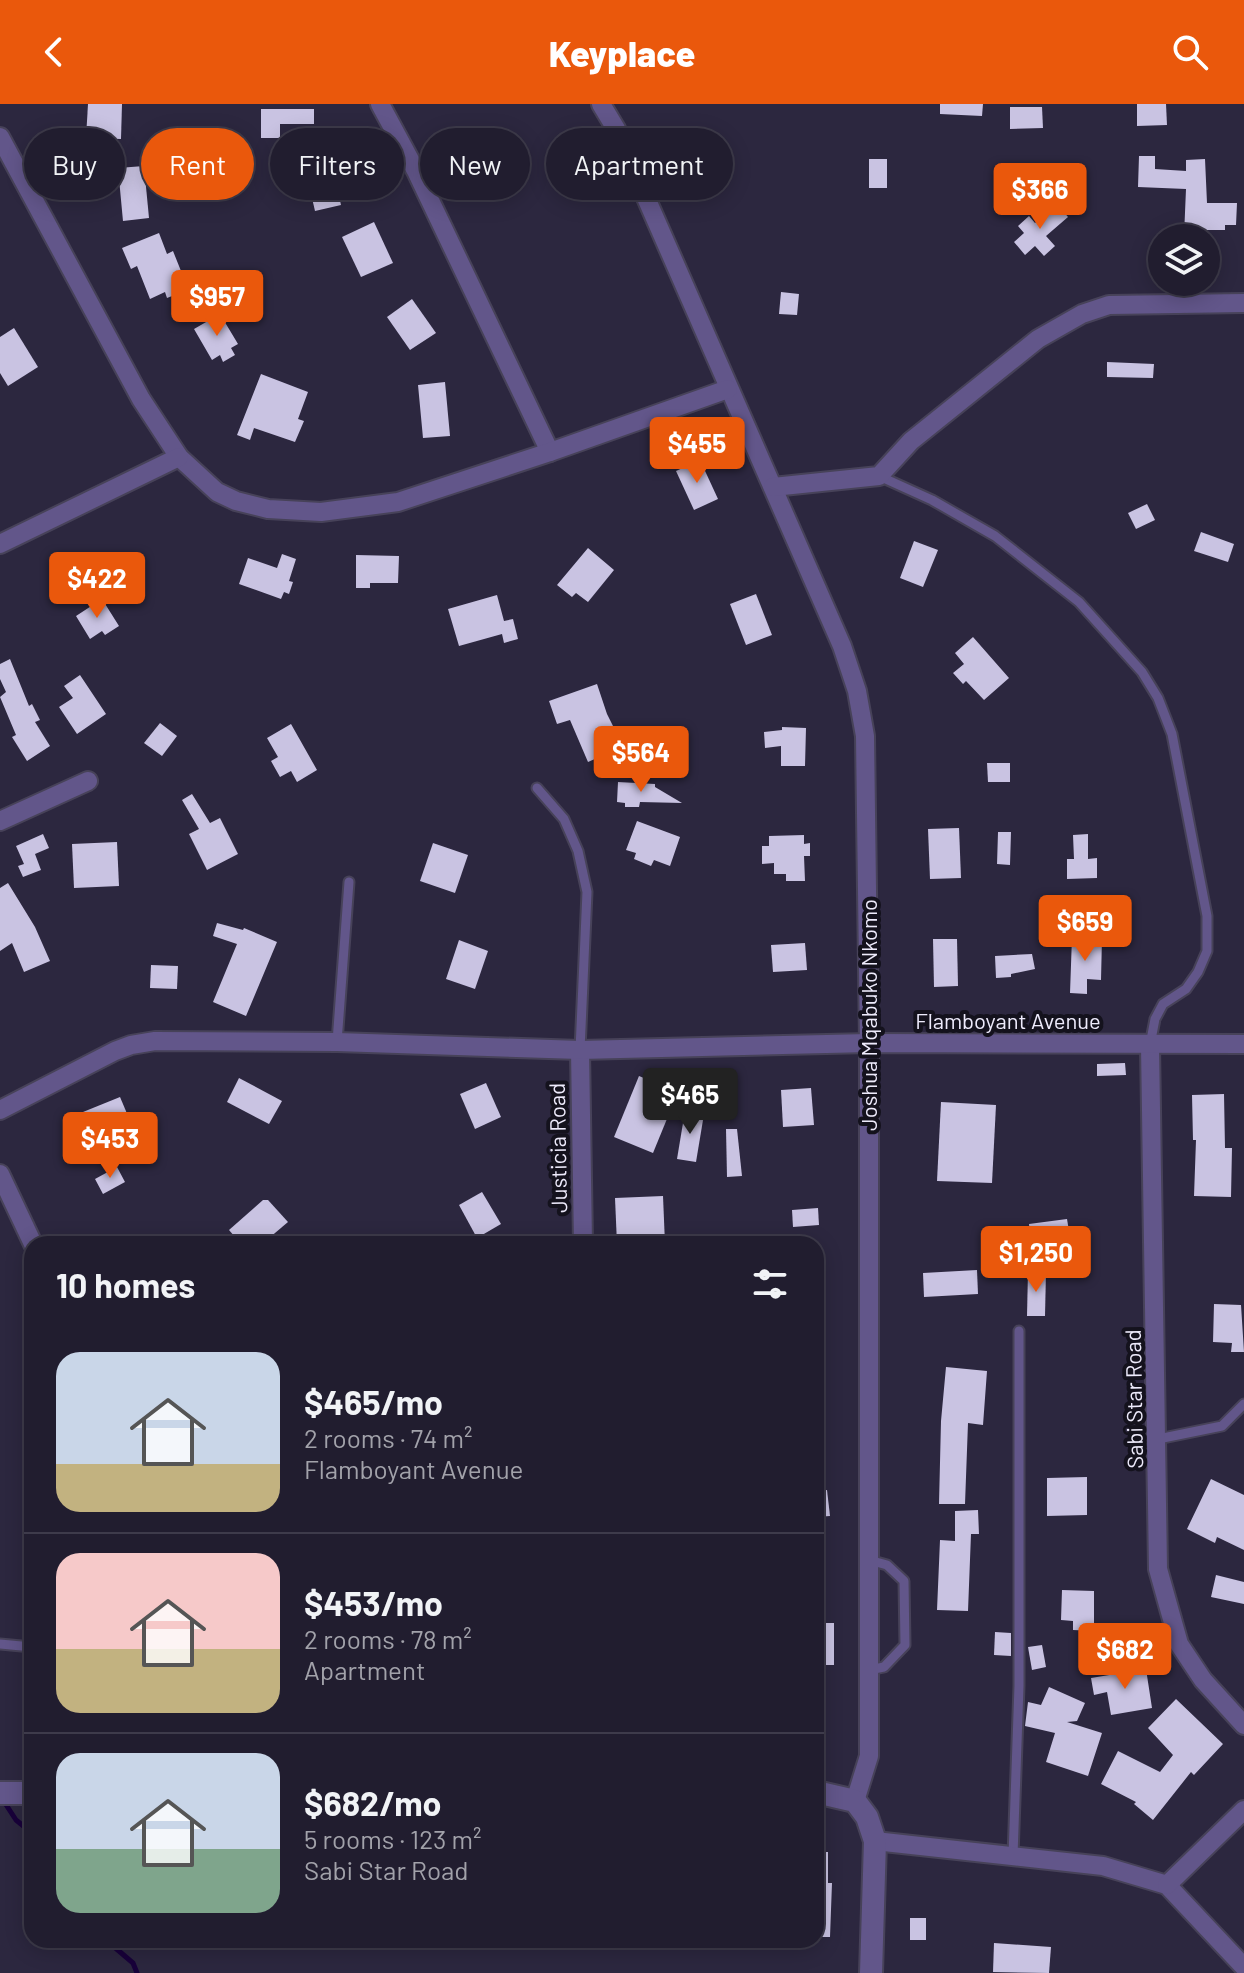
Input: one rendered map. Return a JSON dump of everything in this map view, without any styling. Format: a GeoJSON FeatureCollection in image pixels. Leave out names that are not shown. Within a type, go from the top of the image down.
{"type":"FeatureCollection","features":[{"type":"Feature","properties":{"kind":"street"},"geometry":{"type":"LineString","coordinates":[[380,104],[416,171],[550,452]]}},
{"type":"Feature","properties":{"kind":"street","name":"Joshua Mqabuko Nkomo"},"geometry":{"type":"LineString","coordinates":[[601,104],[616,129],[842,646],[857,691],[865,736],[869,1043],[869,1756],[855,1801]]}},
{"type":"Feature","properties":{"kind":"street"},"geometry":{"type":"LineString","coordinates":[[0,137],[141,399],[179,457],[217,492],[236,501],[268,509],[321,512],[398,502],[728,389]]}},
{"type":"Feature","properties":{"kind":"street"},"geometry":{"type":"LineString","coordinates":[[773,487],[879,476],[923,431],[1038,339],[1082,314],[1109,305],[1244,303]]}},
{"type":"Feature","properties":{"kind":"street"},"geometry":{"type":"LineString","coordinates":[[0,544],[179,457]]}},
{"type":"Feature","properties":{"kind":"street"},"geometry":{"type":"LineString","coordinates":[[0,821],[88,781]]}},
{"type":"Feature","properties":{"kind":"street","name":"Flamboyant Avenue"},"geometry":{"type":"LineString","coordinates":[[0,1110],[131,1045],[155,1041],[337,1042],[580,1050],[869,1043],[1244,1044]]}},
{"type":"Feature","properties":{"kind":"street","name":"Sabi Star Road"},"geometry":{"type":"LineString","coordinates":[[1150,1045],[1158,1569],[1179,1644],[1203,1680],[1244,1725]]}},
{"type":"Feature","properties":{"kind":"street","name":"Justicia Road"},"geometry":{"type":"LineString","coordinates":[[580,1050],[583,1236]]}},
{"type":"Feature","properties":{"kind":"street"},"geometry":{"type":"LineString","coordinates":[[0,1174],[29,1236]]}},
{"type":"Feature","properties":{"kind":"street"},"geometry":{"type":"LineString","coordinates":[[0,1793],[24,1793]]}},
{"type":"Feature","properties":{"kind":"street"},"geometry":{"type":"LineString","coordinates":[[824,1794],[855,1801],[867,1817],[875,1841],[871,1973]]}},
{"type":"Feature","properties":{"kind":"street"},"geometry":{"type":"LineString","coordinates":[[1167,1885],[1244,1810]]}},
{"type":"Feature","properties":{"kind":"street"},"geometry":{"type":"LineString","coordinates":[[875,1841],[1103,1866],[1167,1885],[1244,1967]]}},
{"type":"Feature","properties":{"kind":"lane"},"geometry":{"type":"LineString","coordinates":[[879,476],[932,500],[995,536],[1079,602],[1142,672],[1158,698],[1172,734],[1207,916],[1207,951],[1186,989],[1163,1004],[1155,1019],[1150,1045]]}},
{"type":"Feature","properties":{"kind":"lane"},"geometry":{"type":"LineString","coordinates":[[537,788],[564,819],[578,851],[587,892],[580,1050]]}},
{"type":"Feature","properties":{"kind":"lane"},"geometry":{"type":"LineString","coordinates":[[337,1042],[349,882]]}},
{"type":"Feature","properties":{"kind":"lane"},"geometry":{"type":"LineString","coordinates":[[1013,1856],[1019,1686],[1019,1331]]}},
{"type":"Feature","properties":{"kind":"lane"},"geometry":{"type":"LineString","coordinates":[[1158,1439],[1222,1426],[1244,1404]]}},
{"type":"Feature","properties":{"kind":"lane"},"geometry":{"type":"LineString","coordinates":[[869,1560],[887,1565],[904,1581],[905,1645],[884,1667],[869,1670]]}},
{"type":"Feature","properties":{"kind":"lane"},"geometry":{"type":"LineString","coordinates":[[0,1644],[24,1646]]}},
{"type":"Feature","properties":{"kind":"building"},"geometry":{"type":"Polygon","coordinates":[[[88,104],[122,104],[121,128],[87,128],[88,104]]]}},
{"type":"Feature","properties":{"kind":"building"},"geometry":{"type":"Polygon","coordinates":[[[940,104],[983,104],[982,116],[940,114],[940,104]]]}},
{"type":"Feature","properties":{"kind":"building"},"geometry":{"type":"Polygon","coordinates":[[[1137,104],[1166,104],[1167,125],[1137,126],[1137,104]]]}},
{"type":"Feature","properties":{"kind":"building"},"geometry":{"type":"Polygon","coordinates":[[[1010,107],[1042,107],[1043,128],[1010,129],[1010,107]]]}},
{"type":"Feature","properties":{"kind":"building"},"geometry":{"type":"Polygon","coordinates":[[[261,109],[314,109],[314,124],[280,124],[280,128],[270,128],[270,138],[261,138],[261,109]]]}},
{"type":"Feature","properties":{"kind":"building"},"geometry":{"type":"Polygon","coordinates":[[[1139,156],[1155,156],[1155,169],[1186,171],[1186,160],[1205,159],[1207,203],[1237,203],[1236,225],[1225,225],[1225,230],[1220,230],[1220,224],[1185,224],[1186,189],[1138,187],[1139,156]]]}},
{"type":"Feature","properties":{"kind":"building"},"geometry":{"type":"Polygon","coordinates":[[[869,159],[887,159],[887,188],[869,188],[869,159]]]}},
{"type":"Feature","properties":{"kind":"building"},"geometry":{"type":"Polygon","coordinates":[[[141,166],[141,200],[147,200],[149,218],[123,221],[121,200],[125,200],[125,167],[141,166]]]}},
{"type":"Feature","properties":{"kind":"building"},"geometry":{"type":"Polygon","coordinates":[[[1059,172],[1068,182],[1046,200],[1038,191],[1059,172]]]}},
{"type":"Feature","properties":{"kind":"building"},"geometry":{"type":"Polygon","coordinates":[[[312,200],[340,200],[341,205],[315,211],[312,200]]]}},
{"type":"Feature","properties":{"kind":"building"},"geometry":{"type":"Polygon","coordinates":[[[1057,204],[1068,217],[1046,236],[1055,246],[1044,256],[1035,246],[1025,255],[1014,242],[1024,233],[1018,226],[1029,216],[1035,223],[1057,204]]]}},
{"type":"Feature","properties":{"kind":"building"},"geometry":{"type":"Polygon","coordinates":[[[374,222],[393,263],[361,277],[342,237],[374,222]]]}},
{"type":"Feature","properties":{"kind":"building"},"geometry":{"type":"Polygon","coordinates":[[[159,233],[167,254],[173,251],[185,291],[167,298],[165,292],[150,299],[137,266],[131,269],[122,248],[159,233]]]}},
{"type":"Feature","properties":{"kind":"building"},"geometry":{"type":"Polygon","coordinates":[[[781,292],[799,294],[797,315],[779,314],[781,292]]]}},
{"type":"Feature","properties":{"kind":"building"},"geometry":{"type":"Polygon","coordinates":[[[412,299],[436,333],[410,350],[387,317],[412,299]]]}},
{"type":"Feature","properties":{"kind":"building"},"geometry":{"type":"Polygon","coordinates":[[[220,314],[238,344],[231,348],[235,355],[223,362],[220,355],[212,360],[194,329],[220,314]]]}},
{"type":"Feature","properties":{"kind":"building"},"geometry":{"type":"Polygon","coordinates":[[[14,328],[38,367],[8,386],[0,373],[0,337],[14,328]]]}},
{"type":"Feature","properties":{"kind":"building"},"geometry":{"type":"Polygon","coordinates":[[[1107,362],[1154,364],[1153,378],[1107,377],[1107,362]]]}},
{"type":"Feature","properties":{"kind":"building"},"geometry":{"type":"Polygon","coordinates":[[[261,374],[308,392],[298,419],[304,421],[295,442],[254,428],[250,440],[237,435],[261,374]]]}},
{"type":"Feature","properties":{"kind":"building"},"geometry":{"type":"Polygon","coordinates":[[[445,382],[450,436],[423,438],[418,385],[445,382]]]}},
{"type":"Feature","properties":{"kind":"building"},"geometry":{"type":"Polygon","coordinates":[[[700,460],[718,499],[694,510],[676,471],[700,460]]]}},
{"type":"Feature","properties":{"kind":"building"},"geometry":{"type":"Polygon","coordinates":[[[1147,504],[1155,520],[1136,529],[1128,513],[1147,504]]]}},
{"type":"Feature","properties":{"kind":"building"},"geometry":{"type":"Polygon","coordinates":[[[1201,532],[1234,544],[1228,562],[1194,551],[1201,532]]]}},
{"type":"Feature","properties":{"kind":"building"},"geometry":{"type":"Polygon","coordinates":[[[914,541],[938,550],[923,587],[900,578],[914,541]]]}},
{"type":"Feature","properties":{"kind":"building"},"geometry":{"type":"Polygon","coordinates":[[[588,548],[614,570],[588,602],[576,593],[572,597],[557,585],[588,548]]]}},
{"type":"Feature","properties":{"kind":"building"},"geometry":{"type":"Polygon","coordinates":[[[282,554],[296,559],[289,581],[293,582],[289,594],[284,592],[281,599],[239,584],[248,558],[277,568],[282,554]]]}},
{"type":"Feature","properties":{"kind":"building"},"geometry":{"type":"Polygon","coordinates":[[[356,555],[399,556],[398,583],[370,583],[370,588],[356,588],[356,555]]]}},
{"type":"Feature","properties":{"kind":"building"},"geometry":{"type":"Polygon","coordinates":[[[756,594],[772,635],[746,645],[730,604],[756,594]]]}},
{"type":"Feature","properties":{"kind":"building"},"geometry":{"type":"Polygon","coordinates":[[[497,595],[504,621],[513,619],[518,639],[504,643],[502,634],[459,646],[448,609],[497,595]]]}},
{"type":"Feature","properties":{"kind":"building"},"geometry":{"type":"Polygon","coordinates":[[[102,599],[119,626],[105,635],[102,631],[90,639],[76,616],[102,599]]]}},
{"type":"Feature","properties":{"kind":"building"},"geometry":{"type":"Polygon","coordinates":[[[973,637],[1009,678],[984,700],[966,681],[963,684],[953,673],[964,664],[955,653],[973,637]]]}},
{"type":"Feature","properties":{"kind":"building"},"geometry":{"type":"Polygon","coordinates":[[[10,659],[29,706],[32,704],[40,720],[35,722],[50,746],[27,761],[12,737],[16,735],[0,697],[6,692],[0,679],[0,664],[10,659]]]}},
{"type":"Feature","properties":{"kind":"building"},"geometry":{"type":"Polygon","coordinates":[[[80,675],[106,714],[77,734],[59,707],[73,698],[64,686],[80,675]]]}},
{"type":"Feature","properties":{"kind":"building"},"geometry":{"type":"Polygon","coordinates":[[[597,684],[607,714],[625,750],[588,762],[570,720],[557,724],[549,701],[597,684]]]}},
{"type":"Feature","properties":{"kind":"building"},"geometry":{"type":"Polygon","coordinates":[[[160,723],[177,736],[162,756],[144,743],[160,723]]]}},
{"type":"Feature","properties":{"kind":"building"},"geometry":{"type":"Polygon","coordinates":[[[291,724],[317,770],[297,782],[291,771],[280,777],[271,761],[278,757],[267,738],[291,724]]]}},
{"type":"Feature","properties":{"kind":"building"},"geometry":{"type":"Polygon","coordinates":[[[782,727],[806,728],[805,766],[781,766],[781,746],[765,748],[764,732],[782,730],[782,727]]]}},
{"type":"Feature","properties":{"kind":"building"},"geometry":{"type":"Polygon","coordinates":[[[987,763],[1010,763],[1010,782],[988,782],[987,763]]]}},
{"type":"Feature","properties":{"kind":"building"},"geometry":{"type":"Polygon","coordinates":[[[618,782],[655,784],[655,787],[682,803],[640,802],[639,807],[625,807],[625,803],[617,802],[618,782]]]}},
{"type":"Feature","properties":{"kind":"building"},"geometry":{"type":"Polygon","coordinates":[[[192,794],[210,823],[220,818],[238,854],[207,870],[189,834],[199,829],[182,800],[192,794]]]}},
{"type":"Feature","properties":{"kind":"building"},"geometry":{"type":"Polygon","coordinates":[[[637,821],[680,837],[670,866],[654,860],[651,866],[634,859],[636,853],[626,850],[637,821]]]}},
{"type":"Feature","properties":{"kind":"building"},"geometry":{"type":"Polygon","coordinates":[[[959,828],[961,878],[930,879],[928,829],[959,828]]]}},
{"type":"Feature","properties":{"kind":"building"},"geometry":{"type":"Polygon","coordinates":[[[998,832],[1011,832],[1010,865],[997,864],[998,832]]]}},
{"type":"Feature","properties":{"kind":"building"},"geometry":{"type":"Polygon","coordinates":[[[43,834],[49,848],[35,854],[41,870],[23,877],[18,866],[24,864],[16,846],[43,834]]]}},
{"type":"Feature","properties":{"kind":"building"},"geometry":{"type":"Polygon","coordinates":[[[1088,834],[1088,859],[1097,858],[1097,878],[1067,879],[1067,859],[1074,859],[1073,835],[1088,834]]]}},
{"type":"Feature","properties":{"kind":"building"},"geometry":{"type":"Polygon","coordinates":[[[804,835],[804,844],[810,843],[810,856],[804,856],[805,881],[786,881],[786,874],[774,874],[774,863],[762,864],[762,846],[769,846],[769,836],[804,835]]]}},
{"type":"Feature","properties":{"kind":"building"},"geometry":{"type":"Polygon","coordinates":[[[117,842],[119,886],[74,888],[72,844],[117,842]]]}},
{"type":"Feature","properties":{"kind":"building"},"geometry":{"type":"Polygon","coordinates":[[[433,843],[468,855],[455,893],[420,881],[433,843]]]}},
{"type":"Feature","properties":{"kind":"building"},"geometry":{"type":"Polygon","coordinates":[[[8,883],[35,927],[50,961],[24,972],[12,943],[0,951],[0,888],[8,883]]]}},
{"type":"Feature","properties":{"kind":"building"},"geometry":{"type":"Polygon","coordinates":[[[217,923],[244,928],[277,942],[246,1016],[213,1002],[237,944],[213,936],[217,923]]]}},
{"type":"Feature","properties":{"kind":"building"},"geometry":{"type":"Polygon","coordinates":[[[1072,937],[1102,938],[1101,980],[1087,979],[1087,994],[1070,993],[1072,937]]]}},
{"type":"Feature","properties":{"kind":"building"},"geometry":{"type":"Polygon","coordinates":[[[933,939],[957,939],[958,986],[934,987],[933,939]]]}},
{"type":"Feature","properties":{"kind":"building"},"geometry":{"type":"Polygon","coordinates":[[[459,940],[488,951],[475,989],[446,979],[459,940]]]}},
{"type":"Feature","properties":{"kind":"building"},"geometry":{"type":"Polygon","coordinates":[[[805,943],[807,970],[773,972],[771,945],[805,943]]]}},
{"type":"Feature","properties":{"kind":"building"},"geometry":{"type":"Polygon","coordinates":[[[1032,954],[1035,969],[996,978],[995,956],[1032,954]]]}},
{"type":"Feature","properties":{"kind":"building"},"geometry":{"type":"Polygon","coordinates":[[[151,965],[178,966],[177,989],[150,988],[151,965]]]}},
{"type":"Feature","properties":{"kind":"building"},"geometry":{"type":"Polygon","coordinates":[[[1125,1063],[1126,1075],[1097,1076],[1097,1064],[1125,1063]]]}},
{"type":"Feature","properties":{"kind":"building"},"geometry":{"type":"Polygon","coordinates":[[[639,1076],[678,1092],[653,1153],[614,1137],[639,1076]]]}},
{"type":"Feature","properties":{"kind":"building"},"geometry":{"type":"Polygon","coordinates":[[[239,1078],[282,1101],[269,1124],[227,1102],[239,1078]]]}},
{"type":"Feature","properties":{"kind":"building"},"geometry":{"type":"Polygon","coordinates":[[[486,1083],[501,1117],[475,1129],[460,1094],[486,1083]]]}},
{"type":"Feature","properties":{"kind":"building"},"geometry":{"type":"Polygon","coordinates":[[[811,1088],[814,1125],[783,1127],[781,1090],[811,1088]]]}},
{"type":"Feature","properties":{"kind":"building"},"geometry":{"type":"Polygon","coordinates":[[[1224,1094],[1225,1148],[1232,1148],[1231,1197],[1194,1196],[1196,1140],[1193,1140],[1192,1095],[1224,1094]]]}},
{"type":"Feature","properties":{"kind":"building"},"geometry":{"type":"Polygon","coordinates":[[[120,1097],[139,1142],[102,1158],[83,1112],[120,1097]]]}},
{"type":"Feature","properties":{"kind":"building"},"geometry":{"type":"Polygon","coordinates":[[[941,1102],[996,1105],[992,1183],[937,1181],[941,1102]]]}},
{"type":"Feature","properties":{"kind":"building"},"geometry":{"type":"Polygon","coordinates":[[[685,1111],[704,1114],[696,1162],[677,1159],[685,1111]]]}},
{"type":"Feature","properties":{"kind":"building"},"geometry":{"type":"Polygon","coordinates":[[[726,1129],[737,1129],[742,1176],[727,1177],[726,1129]]]}},
{"type":"Feature","properties":{"kind":"building"},"geometry":{"type":"Polygon","coordinates":[[[117,1167],[125,1182],[103,1194],[95,1179],[117,1167]]]}},
{"type":"Feature","properties":{"kind":"building"},"geometry":{"type":"Polygon","coordinates":[[[482,1192],[501,1224],[476,1236],[459,1205],[482,1192]]]}},
{"type":"Feature","properties":{"kind":"building"},"geometry":{"type":"Polygon","coordinates":[[[663,1196],[665,1236],[617,1236],[615,1198],[663,1196]]]}},
{"type":"Feature","properties":{"kind":"building"},"geometry":{"type":"Polygon","coordinates":[[[263,1200],[268,1200],[288,1222],[271,1236],[234,1236],[229,1230],[263,1200]]]}},
{"type":"Feature","properties":{"kind":"building"},"geometry":{"type":"Polygon","coordinates":[[[818,1208],[819,1225],[793,1227],[792,1210],[818,1208]]]}},
{"type":"Feature","properties":{"kind":"building"},"geometry":{"type":"Polygon","coordinates":[[[1067,1219],[1069,1231],[1030,1236],[1029,1224],[1067,1219]]]}},
{"type":"Feature","properties":{"kind":"building"},"geometry":{"type":"Polygon","coordinates":[[[977,1270],[978,1294],[924,1297],[923,1273],[977,1270]]]}},
{"type":"Feature","properties":{"kind":"building"},"geometry":{"type":"Polygon","coordinates":[[[1028,1271],[1046,1271],[1045,1316],[1027,1316],[1028,1271]]]}},
{"type":"Feature","properties":{"kind":"building"},"geometry":{"type":"Polygon","coordinates":[[[1214,1304],[1241,1305],[1244,1352],[1231,1352],[1232,1343],[1213,1342],[1214,1304]]]}},
{"type":"Feature","properties":{"kind":"building"},"geometry":{"type":"Polygon","coordinates":[[[946,1367],[987,1371],[983,1425],[968,1423],[965,1504],[939,1504],[946,1367]]]}},
{"type":"Feature","properties":{"kind":"building"},"geometry":{"type":"Polygon","coordinates":[[[1087,1477],[1087,1515],[1047,1516],[1047,1478],[1087,1477]]]}},
{"type":"Feature","properties":{"kind":"building"},"geometry":{"type":"Polygon","coordinates":[[[1211,1479],[1244,1495],[1244,1550],[1217,1537],[1215,1543],[1187,1529],[1211,1479]]]}},
{"type":"Feature","properties":{"kind":"building"},"geometry":{"type":"Polygon","coordinates":[[[824,1490],[827,1490],[830,1516],[824,1516],[824,1490]]]}},
{"type":"Feature","properties":{"kind":"building"},"geometry":{"type":"Polygon","coordinates":[[[978,1510],[979,1534],[971,1534],[968,1611],[937,1610],[940,1540],[955,1541],[955,1511],[978,1510]]]}},
{"type":"Feature","properties":{"kind":"building"},"geometry":{"type":"Polygon","coordinates":[[[1216,1575],[1244,1582],[1244,1604],[1211,1597],[1216,1575]]]}},
{"type":"Feature","properties":{"kind":"building"},"geometry":{"type":"Polygon","coordinates":[[[1062,1590],[1094,1591],[1094,1631],[1073,1630],[1073,1621],[1061,1620],[1062,1590]]]}},
{"type":"Feature","properties":{"kind":"building"},"geometry":{"type":"Polygon","coordinates":[[[824,1623],[834,1623],[834,1665],[824,1665],[824,1623]]]}},
{"type":"Feature","properties":{"kind":"building"},"geometry":{"type":"Polygon","coordinates":[[[995,1632],[1011,1633],[1011,1656],[994,1655],[995,1632]]]}},
{"type":"Feature","properties":{"kind":"building"},"geometry":{"type":"Polygon","coordinates":[[[1042,1645],[1046,1667],[1032,1670],[1028,1647],[1042,1645]]]}},
{"type":"Feature","properties":{"kind":"building"},"geometry":{"type":"Polygon","coordinates":[[[1146,1669],[1152,1708],[1111,1715],[1107,1692],[1094,1695],[1091,1678],[1146,1669]]]}},
{"type":"Feature","properties":{"kind":"building"},"geometry":{"type":"Polygon","coordinates":[[[1049,1687],[1085,1703],[1077,1721],[1067,1722],[1102,1733],[1088,1776],[1046,1762],[1055,1733],[1025,1726],[1028,1702],[1041,1705],[1049,1687]]]}},
{"type":"Feature","properties":{"kind":"building"},"geometry":{"type":"Polygon","coordinates":[[[1176,1699],[1223,1744],[1194,1775],[1191,1772],[1153,1820],[1134,1804],[1136,1802],[1101,1784],[1118,1751],[1160,1772],[1173,1755],[1148,1728],[1176,1699]]]}},
{"type":"Feature","properties":{"kind":"building"},"geometry":{"type":"Polygon","coordinates":[[[824,1852],[828,1852],[828,1883],[832,1883],[830,1937],[824,1937],[824,1852]]]}},
{"type":"Feature","properties":{"kind":"building"},"geometry":{"type":"Polygon","coordinates":[[[910,1918],[926,1918],[926,1940],[910,1940],[910,1918]]]}},
{"type":"Feature","properties":{"kind":"building"},"geometry":{"type":"Polygon","coordinates":[[[994,1943],[1051,1947],[1049,1973],[993,1972],[994,1943]]]}},
{"type":"Feature","properties":{"kind":"waterway"},"geometry":{"type":"LineString","coordinates":[[3,1800],[24,1826]]}},
{"type":"Feature","properties":{"kind":"waterway"},"geometry":{"type":"LineString","coordinates":[[115,1948],[133,1963],[137,1973]]}}]}
